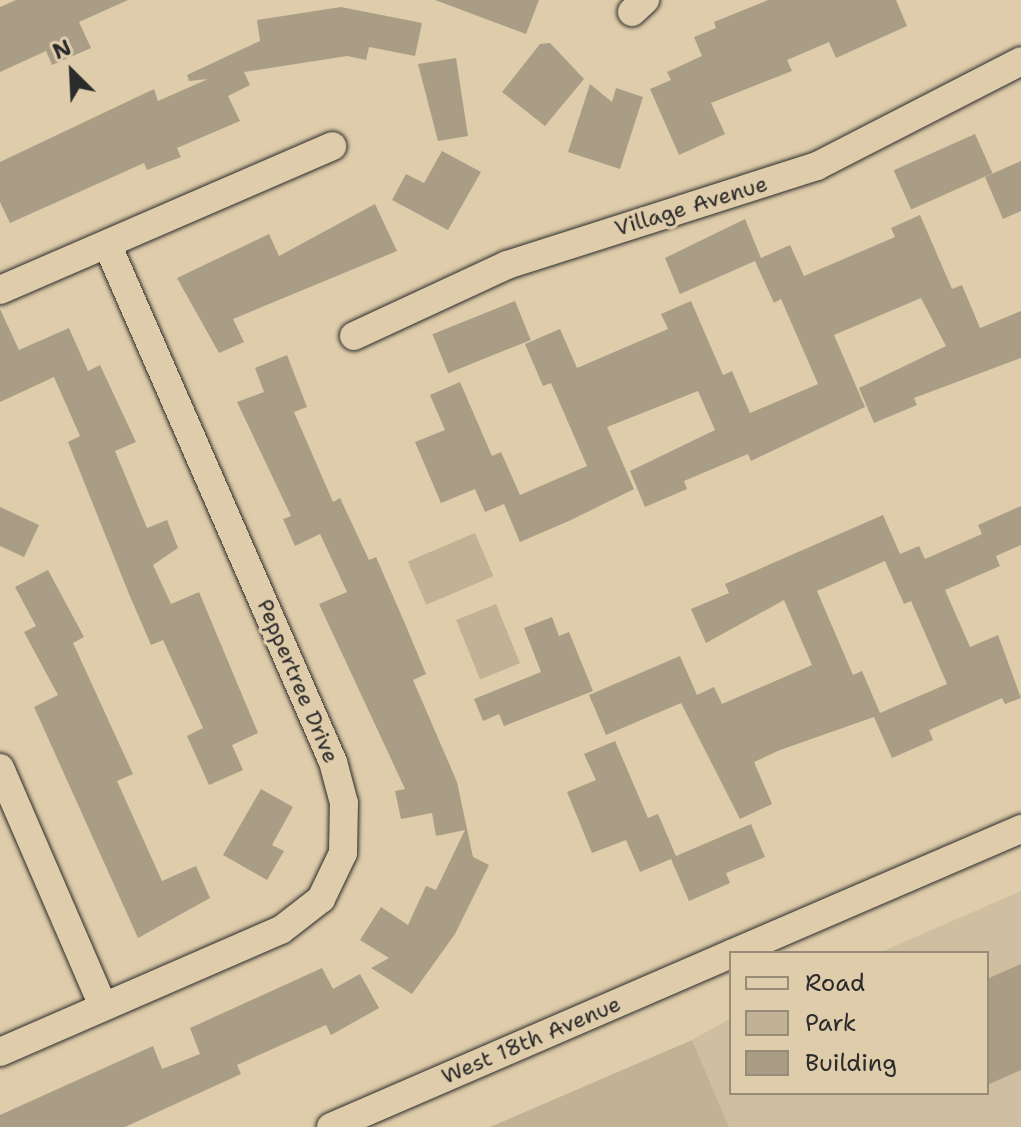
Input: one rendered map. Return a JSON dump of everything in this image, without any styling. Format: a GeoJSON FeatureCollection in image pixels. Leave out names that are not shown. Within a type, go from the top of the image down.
{"type":"FeatureCollection","features":[{"type":"Feature","properties":{"kind":"street","name":"Village Avenue"},"geometry":{"type":"LineString","coordinates":[[354,336],[507,265],[817,166],[1021,61]]}},
{"type":"Feature","properties":{"kind":"street"},"geometry":{"type":"LineString","coordinates":[[0,290],[332,146]]}},
{"type":"Feature","properties":{"kind":"street","name":"Peppertree Drive"},"geometry":{"type":"LineString","coordinates":[[0,1052],[305,915],[334,880],[346,827],[333,762],[107,244]]}},
{"type":"Feature","properties":{"kind":"street"},"geometry":{"type":"LineString","coordinates":[[0,768],[103,1006]]}},
{"type":"Feature","properties":{"kind":"street","name":"West 18th Avenue"},"geometry":{"type":"LineString","coordinates":[[739,951],[1021,829]]}},
{"type":"Feature","properties":{"kind":"street","name":"West 18th Avenue"},"geometry":{"type":"LineString","coordinates":[[331,1127],[729,955]]}},
{"type":"Feature","properties":{"kind":"shaded area"},"geometry":{"type":"Polygon","coordinates":[[[1021,891],[1021,1127],[729,1127],[692,1040],[729,1019],[729,1095],[989,1095],[989,951],[884,951],[1021,891]]]}},
{"type":"Feature","properties":{"kind":"green space"},"geometry":{"type":"Polygon","coordinates":[[[475,533],[493,576],[426,605],[408,562],[475,533]]]}},
{"type":"Feature","properties":{"kind":"green space"},"geometry":{"type":"Polygon","coordinates":[[[496,604],[520,663],[480,679],[456,620],[496,604]]]}},
{"type":"Feature","properties":{"kind":"green space"},"geometry":{"type":"Polygon","coordinates":[[[692,1040],[729,1127],[490,1127],[692,1040]]]}},
{"type":"Feature","properties":{"kind":"building"},"geometry":{"type":"Polygon","coordinates":[[[16,0],[128,0],[79,22],[91,48],[52,65],[46,51],[0,72],[0,7],[16,0]]]}},
{"type":"Feature","properties":{"kind":"building"},"geometry":{"type":"Polygon","coordinates":[[[435,0],[539,0],[526,34],[435,0]]]}},
{"type":"Feature","properties":{"kind":"building"},"geometry":{"type":"Polygon","coordinates":[[[768,0],[896,0],[907,26],[836,58],[829,42],[787,60],[792,71],[711,103],[725,134],[679,155],[650,89],[671,80],[667,72],[702,56],[694,37],[716,28],[714,22],[768,0]]]}},
{"type":"Feature","properties":{"kind":"building"},"geometry":{"type":"Polygon","coordinates":[[[341,7],[422,23],[415,56],[369,47],[366,60],[347,56],[244,72],[250,85],[228,96],[240,121],[177,148],[181,157],[147,170],[144,163],[10,223],[0,202],[0,162],[154,89],[158,101],[208,79],[189,81],[187,75],[260,41],[257,20],[341,7]]]}},
{"type":"Feature","properties":{"kind":"building"},"geometry":{"type":"Polygon","coordinates":[[[550,43],[584,79],[545,126],[502,92],[540,44],[550,43]]]}},
{"type":"Feature","properties":{"kind":"building"},"geometry":{"type":"Polygon","coordinates":[[[456,58],[468,136],[438,141],[418,64],[456,58]]]}},
{"type":"Feature","properties":{"kind":"building"},"geometry":{"type":"Polygon","coordinates":[[[590,84],[612,102],[616,88],[643,97],[620,169],[568,152],[590,84]]]}},
{"type":"Feature","properties":{"kind":"building"},"geometry":{"type":"Polygon","coordinates":[[[975,134],[992,173],[911,209],[894,170],[975,134]]]}},
{"type":"Feature","properties":{"kind":"building"},"geometry":{"type":"Polygon","coordinates":[[[442,151],[481,172],[448,230],[392,200],[406,174],[424,183],[442,151]]]}},
{"type":"Feature","properties":{"kind":"building"},"geometry":{"type":"Polygon","coordinates":[[[1021,161],[1021,211],[1003,219],[985,177],[1021,161]]]}},
{"type":"Feature","properties":{"kind":"building"},"geometry":{"type":"Polygon","coordinates":[[[375,204],[397,251],[233,319],[244,342],[219,353],[177,278],[269,234],[279,256],[375,204]]]}},
{"type":"Feature","properties":{"kind":"building"},"geometry":{"type":"Polygon","coordinates":[[[920,215],[952,289],[962,285],[980,328],[1021,311],[1021,358],[914,398],[917,405],[874,423],[859,388],[946,346],[921,298],[834,335],[865,407],[751,461],[748,454],[684,481],[687,489],[645,507],[630,471],[715,430],[698,391],[607,427],[634,489],[571,520],[520,542],[504,504],[485,512],[475,489],[441,503],[415,442],[445,430],[430,395],[460,382],[492,456],[501,452],[520,495],[587,466],[551,383],[543,386],[525,344],[560,329],[577,368],[668,329],[661,314],[691,301],[723,375],[732,371],[750,413],[818,384],[781,299],[774,303],[755,261],[680,294],[665,258],[745,219],[761,258],[790,245],[804,276],[895,237],[891,228],[920,215]]]}},
{"type":"Feature","properties":{"kind":"building"},"geometry":{"type":"Polygon","coordinates":[[[515,301],[531,340],[448,373],[432,334],[515,301]]]}},
{"type":"Feature","properties":{"kind":"building"},"geometry":{"type":"Polygon","coordinates":[[[0,309],[19,350],[69,328],[88,371],[100,365],[136,442],[115,451],[147,528],[167,520],[178,548],[153,565],[171,604],[199,592],[258,733],[232,745],[243,770],[209,785],[187,736],[203,728],[163,640],[151,645],[129,594],[68,442],[80,436],[54,377],[0,402],[0,309]]]}},
{"type":"Feature","properties":{"kind":"building"},"geometry":{"type":"Polygon","coordinates":[[[287,355],[307,407],[294,412],[333,502],[340,498],[369,560],[376,557],[406,626],[426,674],[413,680],[457,782],[473,857],[489,865],[455,934],[412,994],[371,968],[389,958],[360,940],[381,907],[408,925],[426,886],[436,890],[465,830],[436,836],[432,813],[401,819],[395,791],[405,789],[319,604],[347,592],[320,534],[295,546],[283,519],[291,516],[237,402],[264,392],[255,368],[287,355]]]}},
{"type":"Feature","properties":{"kind":"building"},"geometry":{"type":"Polygon","coordinates":[[[1021,506],[1021,545],[996,556],[1000,566],[945,590],[970,647],[998,635],[1021,698],[1005,704],[1002,698],[929,730],[933,740],[892,758],[874,717],[780,750],[754,762],[772,804],[740,819],[681,703],[606,735],[589,695],[680,656],[697,695],[714,687],[722,704],[812,665],[784,600],[706,643],[691,609],[729,593],[725,584],[883,515],[900,554],[919,546],[925,559],[982,534],[978,525],[1021,506]],[[885,561],[817,591],[853,675],[862,671],[880,713],[947,684],[911,601],[904,604],[885,561]]]}},
{"type":"Feature","properties":{"kind":"building"},"geometry":{"type":"Polygon","coordinates":[[[0,507],[39,525],[24,557],[0,546],[0,507]]]}},
{"type":"Feature","properties":{"kind":"building"},"geometry":{"type":"Polygon","coordinates":[[[48,570],[84,637],[73,643],[133,774],[117,781],[162,881],[196,866],[210,898],[138,938],[34,707],[58,695],[24,632],[36,626],[15,587],[48,570]]]}},
{"type":"Feature","properties":{"kind":"building"},"geometry":{"type":"Polygon","coordinates":[[[552,617],[559,636],[569,632],[593,691],[504,726],[499,714],[483,721],[474,699],[541,672],[524,628],[552,617]]]}},
{"type":"Feature","properties":{"kind":"building"},"geometry":{"type":"Polygon","coordinates":[[[615,741],[648,818],[658,814],[676,856],[751,824],[765,857],[726,873],[730,883],[689,901],[671,859],[640,872],[626,840],[592,853],[567,792],[596,780],[584,754],[615,741]]]}},
{"type":"Feature","properties":{"kind":"building"},"geometry":{"type":"Polygon","coordinates":[[[261,789],[293,807],[272,845],[284,851],[267,880],[223,855],[261,789]]]}},
{"type":"Feature","properties":{"kind":"building"},"geometry":{"type":"Polygon","coordinates":[[[1021,964],[1021,1070],[989,1084],[989,978],[1021,964]]]}},
{"type":"Feature","properties":{"kind":"building"},"geometry":{"type":"Polygon","coordinates":[[[322,968],[333,989],[360,974],[379,1008],[331,1035],[326,1025],[237,1065],[241,1074],[125,1127],[0,1127],[0,1115],[153,1046],[162,1069],[200,1054],[190,1028],[322,968]]]}}]}
